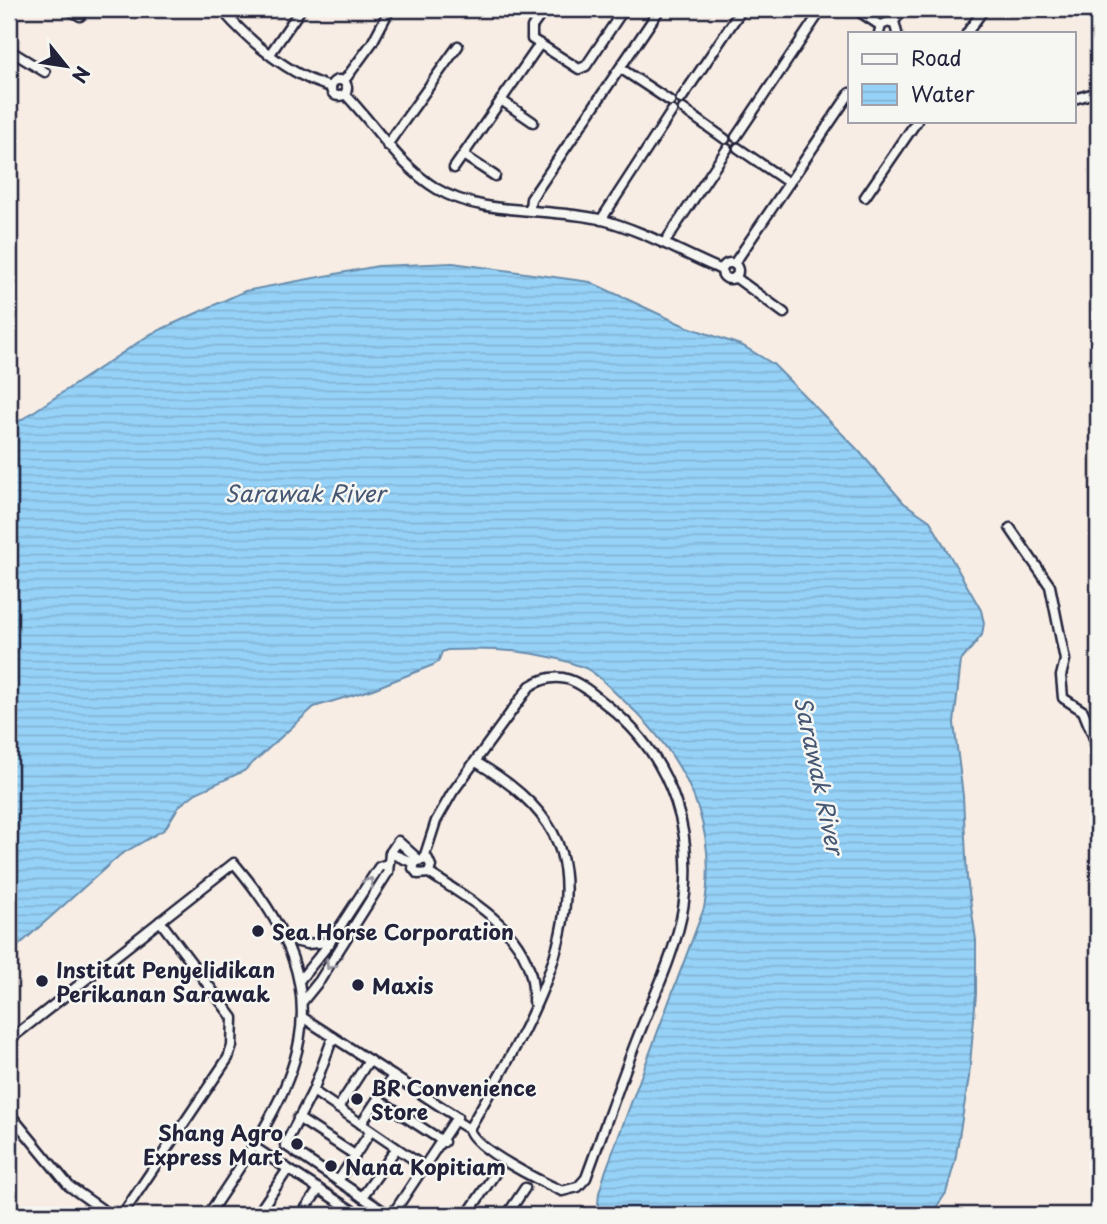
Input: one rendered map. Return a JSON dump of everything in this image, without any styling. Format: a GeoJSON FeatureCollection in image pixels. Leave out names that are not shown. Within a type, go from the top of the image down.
{"type":"FeatureCollection","features":[{"type":"Feature","properties":{"kind":"street"},"geometry":{"type":"LineString","coordinates":[[68,9],[80,16]]}},
{"type":"Feature","properties":{"kind":"street"},"geometry":{"type":"LineString","coordinates":[[220,9],[270,54],[308,78],[331,87],[337,95],[345,94]]}},
{"type":"Feature","properties":{"kind":"street"},"geometry":{"type":"LineString","coordinates":[[270,54],[301,9]]}},
{"type":"Feature","properties":{"kind":"street"},"geometry":{"type":"LineString","coordinates":[[344,81],[372,43],[390,9]]}},
{"type":"Feature","properties":{"kind":"street"},"geometry":{"type":"LineString","coordinates":[[545,9],[531,32],[532,39],[576,68],[583,68],[624,9]]}},
{"type":"Feature","properties":{"kind":"street"},"geometry":{"type":"LineString","coordinates":[[530,208],[531,199],[660,9]]}},
{"type":"Feature","properties":{"kind":"street"},"geometry":{"type":"LineString","coordinates":[[666,242],[727,149],[725,139],[683,109],[681,99],[742,9]]}},
{"type":"Feature","properties":{"kind":"street"},"geometry":{"type":"LineString","coordinates":[[738,148],[736,137],[822,9]]}},
{"type":"Feature","properties":{"kind":"street"},"geometry":{"type":"LineString","coordinates":[[855,9],[880,30],[887,22],[893,23]]}},
{"type":"Feature","properties":{"kind":"street"},"geometry":{"type":"LineString","coordinates":[[893,23],[902,9]]}},
{"type":"Feature","properties":{"kind":"street"},"geometry":{"type":"LineString","coordinates":[[968,32],[984,9]]}},
{"type":"Feature","properties":{"kind":"street"},"geometry":{"type":"LineString","coordinates":[[893,23],[897,32]]}},
{"type":"Feature","properties":{"kind":"street"},"geometry":{"type":"LineString","coordinates":[[454,167],[540,44]]}},
{"type":"Feature","properties":{"kind":"street"},"geometry":{"type":"LineString","coordinates":[[387,145],[458,46]]}},
{"type":"Feature","properties":{"kind":"street"},"geometry":{"type":"LineString","coordinates":[[9,50],[45,72]]}},
{"type":"Feature","properties":{"kind":"street"},"geometry":{"type":"LineString","coordinates":[[620,68],[670,100],[681,99]]}},
{"type":"Feature","properties":{"kind":"street"},"geometry":{"type":"LineString","coordinates":[[331,87],[335,81],[344,81]]}},
{"type":"Feature","properties":{"kind":"street"},"geometry":{"type":"LineString","coordinates":[[344,81],[347,86],[345,94]]}},
{"type":"Feature","properties":{"kind":"street"},"geometry":{"type":"LineString","coordinates":[[1076,98],[1098,92]]}},
{"type":"Feature","properties":{"kind":"street"},"geometry":{"type":"LineString","coordinates":[[345,94],[409,168],[441,191],[474,204],[530,208],[601,220],[666,242],[722,270],[726,279],[735,277],[784,313]]}},
{"type":"Feature","properties":{"kind":"street"},"geometry":{"type":"LineString","coordinates":[[734,264],[848,96]]}},
{"type":"Feature","properties":{"kind":"street"},"geometry":{"type":"LineString","coordinates":[[501,100],[533,122]]}},
{"type":"Feature","properties":{"kind":"street"},"geometry":{"type":"LineString","coordinates":[[601,220],[672,111],[670,100]]}},
{"type":"Feature","properties":{"kind":"street"},"geometry":{"type":"LineString","coordinates":[[672,111],[679,113],[683,109]]}},
{"type":"Feature","properties":{"kind":"street"},"geometry":{"type":"LineString","coordinates":[[865,197],[916,122]]}},
{"type":"Feature","properties":{"kind":"street"},"geometry":{"type":"LineString","coordinates":[[725,139],[736,137]]}},
{"type":"Feature","properties":{"kind":"street"},"geometry":{"type":"LineString","coordinates":[[727,149],[738,148],[789,183]]}},
{"type":"Feature","properties":{"kind":"street"},"geometry":{"type":"LineString","coordinates":[[463,155],[495,176]]}},
{"type":"Feature","properties":{"kind":"street"},"geometry":{"type":"LineString","coordinates":[[722,270],[727,264],[734,264]]}},
{"type":"Feature","properties":{"kind":"street"},"geometry":{"type":"LineString","coordinates":[[734,264],[738,271],[735,277]]}},
{"type":"Feature","properties":{"kind":"street"},"geometry":{"type":"LineString","coordinates":[[1010,528],[1050,586],[1065,660],[1061,676],[1063,698],[1083,711],[1098,748]]}},
{"type":"Feature","properties":{"kind":"street"},"geometry":{"type":"LineString","coordinates":[[476,762],[496,774],[532,805],[549,827],[561,852],[566,908],[559,939],[532,1009],[469,1129],[470,1136],[531,1177],[562,1192],[578,1187],[586,1178],[681,921],[687,848],[680,811],[667,775],[625,720],[593,694],[565,677],[547,676],[530,686],[476,762],[436,821],[419,860],[418,874],[429,873],[489,915],[518,942],[534,984],[532,1009]]}},
{"type":"Feature","properties":{"kind":"street"},"geometry":{"type":"LineString","coordinates":[[303,1001],[347,939],[388,872],[390,853],[398,841],[419,860]]}},
{"type":"Feature","properties":{"kind":"street"},"geometry":{"type":"LineString","coordinates":[[390,853],[431,866],[429,873]]}},
{"type":"Feature","properties":{"kind":"street"},"geometry":{"type":"LineString","coordinates":[[9,1040],[234,863],[256,888],[286,939],[299,981],[303,1001],[302,1017],[297,1055],[287,1085],[254,1147],[208,1215]]}},
{"type":"Feature","properties":{"kind":"street"},"geometry":{"type":"LineString","coordinates":[[299,981],[330,943],[379,867],[387,864]]}},
{"type":"Feature","properties":{"kind":"street"},"geometry":{"type":"LineString","coordinates":[[121,1215],[228,1058],[232,1046],[233,1018],[160,921]]}},
{"type":"Feature","properties":{"kind":"street"},"geometry":{"type":"LineString","coordinates":[[337,930],[347,939]]}},
{"type":"Feature","properties":{"kind":"street"},"geometry":{"type":"LineString","coordinates":[[286,939],[318,945],[330,943]]}},
{"type":"Feature","properties":{"kind":"street"},"geometry":{"type":"LineString","coordinates":[[302,1017],[369,1060],[393,1076],[457,1117],[444,1142],[391,1215],[285,1144],[313,1091],[333,1037]]}},
{"type":"Feature","properties":{"kind":"street"},"geometry":{"type":"LineString","coordinates":[[338,1108],[369,1060]]}},
{"type":"Feature","properties":{"kind":"street"},"geometry":{"type":"LineString","coordinates":[[361,1124],[393,1076]]}},
{"type":"Feature","properties":{"kind":"street"},"geometry":{"type":"LineString","coordinates":[[313,1091],[425,1168]]}},
{"type":"Feature","properties":{"kind":"street"},"geometry":{"type":"LineString","coordinates":[[378,1098],[444,1142]]}},
{"type":"Feature","properties":{"kind":"street"},"geometry":{"type":"LineString","coordinates":[[9,1114],[69,1186],[110,1215]]}},
{"type":"Feature","properties":{"kind":"street"},"geometry":{"type":"LineString","coordinates":[[299,1118],[355,1155]]}},
{"type":"Feature","properties":{"kind":"street"},"geometry":{"type":"LineString","coordinates":[[456,1121],[469,1129]]}},
{"type":"Feature","properties":{"kind":"street"},"geometry":{"type":"LineString","coordinates":[[338,1181],[372,1131]]}},
{"type":"Feature","properties":{"kind":"street"},"geometry":{"type":"LineString","coordinates":[[254,1147],[353,1214]]}},
{"type":"Feature","properties":{"kind":"street"},"geometry":{"type":"LineString","coordinates":[[362,1197],[396,1149]]}},
{"type":"Feature","properties":{"kind":"street"},"geometry":{"type":"LineString","coordinates":[[303,1179],[313,1164]]}},
{"type":"Feature","properties":{"kind":"street"},"geometry":{"type":"LineString","coordinates":[[257,1215],[288,1169]]}},
{"type":"Feature","properties":{"kind":"street"},"geometry":{"type":"LineString","coordinates":[[467,1215],[498,1170]]}},
{"type":"Feature","properties":{"kind":"street"},"geometry":{"type":"LineString","coordinates":[[507,1215],[525,1188]]}},
{"type":"Feature","properties":{"kind":"street"},"geometry":{"type":"LineString","coordinates":[[301,1215],[319,1189]]}},
{"type":"Feature","properties":{"kind":"street"},"geometry":{"type":"LineString","coordinates":[[367,1215],[373,1205]]}},
{"type":"Feature","properties":{"kind":"water","name":"Sarawak River"},"geometry":{"type":"Polygon","coordinates":[[[453,263],[590,282],[685,326],[743,346],[773,364],[858,450],[904,503],[930,521],[981,610],[984,623],[982,635],[961,661],[954,723],[963,796],[967,878],[976,940],[976,994],[969,1077],[955,1161],[946,1193],[931,1215],[597,1215],[599,1193],[606,1170],[704,908],[708,877],[707,847],[692,793],[663,743],[644,721],[590,670],[551,657],[482,649],[447,650],[442,652],[438,662],[433,665],[373,689],[314,707],[244,771],[196,793],[179,806],[165,829],[120,855],[9,954],[9,428],[151,334],[245,291],[378,266],[453,263]]]}},
{"type":"Feature","properties":{"kind":"place","name":"Sea Horse Corporation"},"geometry":{"type":"Point","coordinates":[258,931]}},
{"type":"Feature","properties":{"kind":"place","name":"Institut Penyelidikan Perikanan Sarawak"},"geometry":{"type":"Point","coordinates":[42,981]}},
{"type":"Feature","properties":{"kind":"place","name":"Maxis"},"geometry":{"type":"Point","coordinates":[358,985]}},
{"type":"Feature","properties":{"kind":"place","name":"BR Convenience Store"},"geometry":{"type":"Point","coordinates":[357,1099]}},
{"type":"Feature","properties":{"kind":"place","name":"Shang Agro Express Mart"},"geometry":{"type":"Point","coordinates":[297,1144]}},
{"type":"Feature","properties":{"kind":"place","name":"Nana Kopitiam"},"geometry":{"type":"Point","coordinates":[331,1166]}}]}
